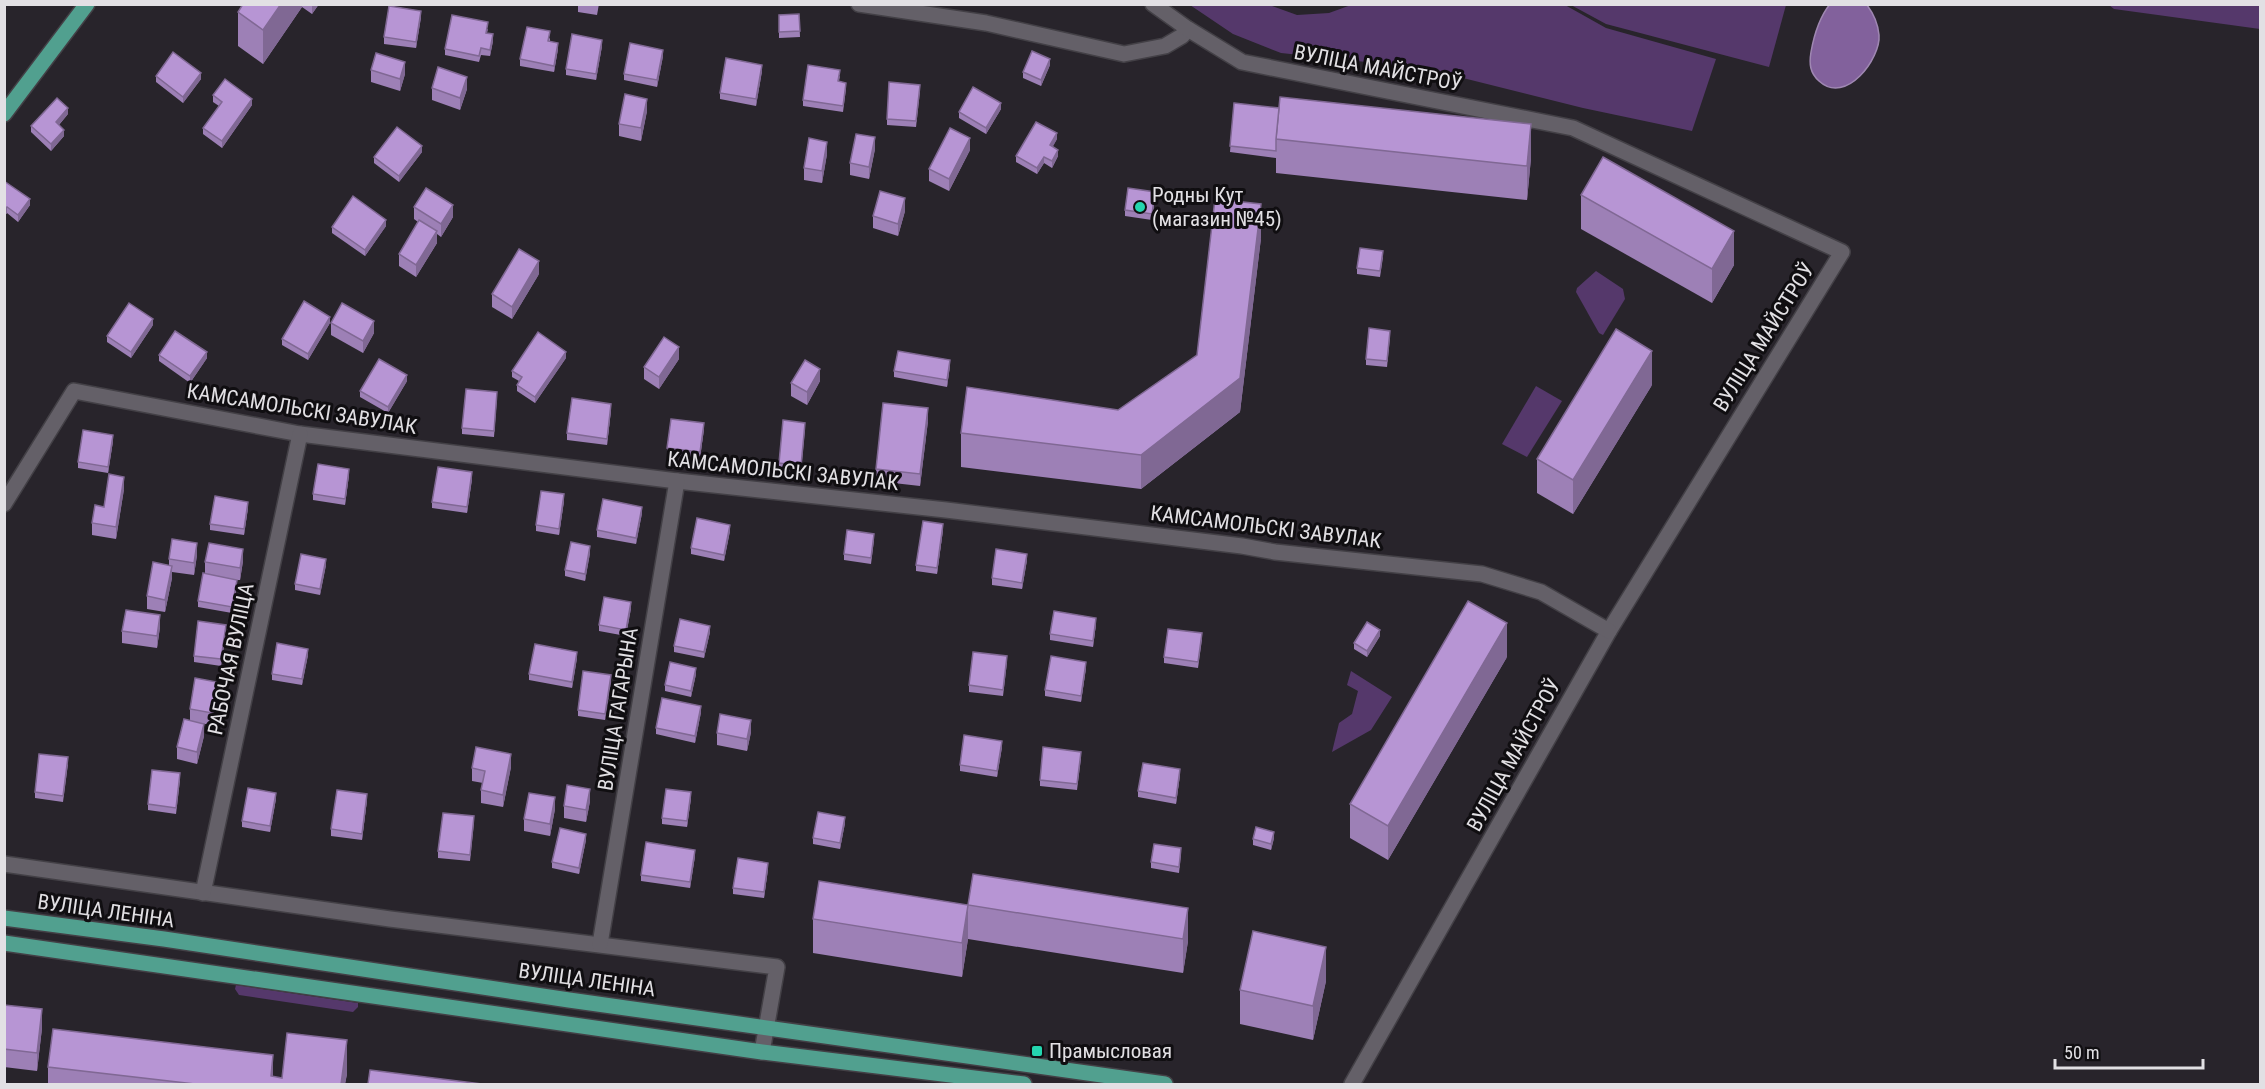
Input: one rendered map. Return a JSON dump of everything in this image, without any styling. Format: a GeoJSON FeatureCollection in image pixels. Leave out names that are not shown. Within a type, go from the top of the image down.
{"type":"FeatureCollection","features":[{"type":"Feature","properties":{"kind":"main road"},"geometry":{"type":"LineString","coordinates":[[4,114],[87,4]]}},
{"type":"Feature","properties":{"kind":"main road","name":"ВУЛІЦА ЛЕНІНА"},"geometry":{"type":"LineString","coordinates":[[4,918],[164,939],[557,998],[1165,1084]]}},
{"type":"Feature","properties":{"kind":"main road"},"geometry":{"type":"LineString","coordinates":[[4,943],[762,1052],[1024,1084]]}},
{"type":"Feature","properties":{"kind":"street"},"geometry":{"type":"LineString","coordinates":[[859,4],[986,23],[1124,54],[1165,46],[1182,36],[1188,29]]}},
{"type":"Feature","properties":{"kind":"street","name":"ВУЛІЦА МАЙСТРОЎ"},"geometry":{"type":"LineString","coordinates":[[1153,4],[1188,29],[1242,62],[1573,128],[1842,252],[1609,631],[1352,1084]]}},
{"type":"Feature","properties":{"kind":"street","name":"КАМСАМОЛЬСКІ ЗАВУЛАК"},"geometry":{"type":"LineString","coordinates":[[4,504],[74,391],[300,435],[677,481],[946,510],[1275,552],[1482,574],[1541,592],[1609,631]]}},
{"type":"Feature","properties":{"kind":"street","name":"РАБОЧАЯ ВУЛІЦА"},"geometry":{"type":"LineString","coordinates":[[203,892],[300,435]]}},
{"type":"Feature","properties":{"kind":"street","name":"ВУЛІЦА ГАГАРЫНА"},"geometry":{"type":"LineString","coordinates":[[600,944],[677,481]]}},
{"type":"Feature","properties":{"kind":"street"},"geometry":{"type":"LineString","coordinates":[[4,864],[390,919],[777,967],[762,1052]]}},
{"type":"Feature","properties":{"kind":"shaded area"},"geometry":{"type":"Polygon","coordinates":[[[1830,4],[1867,5],[1875,19],[1879,35],[1878,45],[1868,66],[1860,76],[1840,88],[1829,87],[1819,81],[1810,64],[1815,33],[1830,4]]]}},
{"type":"Feature","properties":{"kind":"shaded area"},"geometry":{"type":"Polygon","coordinates":[[[1190,5],[1269,5],[1297,15],[1329,13],[1351,5],[1565,5],[1606,28],[1716,59],[1692,131],[1583,108],[1423,68],[1281,53],[1233,34],[1190,5]]]}},
{"type":"Feature","properties":{"kind":"shaded area"},"geometry":{"type":"Polygon","coordinates":[[[1571,5],[1786,5],[1769,67],[1606,24],[1571,5]]]}},
{"type":"Feature","properties":{"kind":"shaded area"},"geometry":{"type":"Polygon","coordinates":[[[2109,5],[2260,5],[2260,29],[2114,9],[2109,5]]]}},
{"type":"Feature","properties":{"kind":"shaded area"},"geometry":{"type":"Polygon","coordinates":[[[1596,271],[1623,289],[1625,299],[1603,335],[1599,333],[1576,292],[1577,288],[1596,271]]]}},
{"type":"Feature","properties":{"kind":"shaded area"},"geometry":{"type":"Polygon","coordinates":[[[1536,386],[1562,401],[1527,457],[1502,444],[1536,386]]]}},
{"type":"Feature","properties":{"kind":"shaded area"},"geometry":{"type":"Polygon","coordinates":[[[1351,671],[1392,697],[1371,730],[1332,752],[1339,723],[1352,714],[1358,691],[1347,685],[1351,671]]]}},
{"type":"Feature","properties":{"kind":"shaded area"},"geometry":{"type":"Polygon","coordinates":[[[236,985],[358,1003],[358,1007],[353,1012],[239,995],[235,989],[236,985]]]}},
{"type":"Feature","properties":{"kind":"building"},"geometry":{"type":"Polygon","coordinates":[[[243,4],[281,4],[263,30],[238,12],[243,4]]]}},
{"type":"Feature","properties":{"kind":"building"},"geometry":{"type":"Polygon","coordinates":[[[389,6],[421,11],[416,42],[384,37],[389,6]]]}},
{"type":"Feature","properties":{"kind":"building"},"geometry":{"type":"Polygon","coordinates":[[[799,14],[800,31],[779,32],[779,15],[799,14]]]}},
{"type":"Feature","properties":{"kind":"building"},"geometry":{"type":"Polygon","coordinates":[[[452,15],[488,22],[486,33],[493,34],[490,50],[481,48],[479,56],[445,49],[452,15]]]}},
{"type":"Feature","properties":{"kind":"building"},"geometry":{"type":"Polygon","coordinates":[[[527,27],[550,31],[548,41],[558,43],[554,66],[520,59],[527,27]]]}},
{"type":"Feature","properties":{"kind":"building"},"geometry":{"type":"Polygon","coordinates":[[[572,34],[602,40],[596,74],[566,69],[572,34]]]}},
{"type":"Feature","properties":{"kind":"building"},"geometry":{"type":"Polygon","coordinates":[[[630,43],[663,50],[657,80],[624,74],[630,43]]]}},
{"type":"Feature","properties":{"kind":"building"},"geometry":{"type":"Polygon","coordinates":[[[1032,51],[1050,59],[1041,80],[1023,72],[1032,51]]]}},
{"type":"Feature","properties":{"kind":"building"},"geometry":{"type":"Polygon","coordinates":[[[173,52],[201,73],[183,97],[156,76],[173,52]]]}},
{"type":"Feature","properties":{"kind":"building"},"geometry":{"type":"Polygon","coordinates":[[[376,53],[405,62],[400,79],[371,70],[376,53]]]}},
{"type":"Feature","properties":{"kind":"building"},"geometry":{"type":"Polygon","coordinates":[[[726,58],[762,65],[756,99],[720,93],[726,58]]]}},
{"type":"Feature","properties":{"kind":"building"},"geometry":{"type":"Polygon","coordinates":[[[808,65],[840,70],[838,81],[846,83],[843,106],[803,100],[808,65]]]}},
{"type":"Feature","properties":{"kind":"building"},"geometry":{"type":"Polygon","coordinates":[[[438,67],[467,77],[460,98],[432,88],[438,67]]]}},
{"type":"Feature","properties":{"kind":"building"},"geometry":{"type":"Polygon","coordinates":[[[225,79],[252,99],[222,141],[203,128],[222,102],[213,95],[225,79]]]}},
{"type":"Feature","properties":{"kind":"building"},"geometry":{"type":"Polygon","coordinates":[[[889,82],[920,85],[916,121],[887,119],[889,82]]]}},
{"type":"Feature","properties":{"kind":"building"},"geometry":{"type":"Polygon","coordinates":[[[973,87],[1001,103],[986,128],[959,112],[973,87]]]}},
{"type":"Feature","properties":{"kind":"building"},"geometry":{"type":"Polygon","coordinates":[[[625,94],[647,99],[641,128],[619,124],[625,94]]]}},
{"type":"Feature","properties":{"kind":"building"},"geometry":{"type":"Polygon","coordinates":[[[1280,97],[1531,124],[1527,166],[1276,139],[1280,97]]]}},
{"type":"Feature","properties":{"kind":"building"},"geometry":{"type":"Polygon","coordinates":[[[57,98],[68,108],[56,122],[64,130],[51,144],[31,126],[57,98]]]}},
{"type":"Feature","properties":{"kind":"building"},"geometry":{"type":"Polygon","coordinates":[[[1234,103],[1279,108],[1276,151],[1230,146],[1234,103]]]}},
{"type":"Feature","properties":{"kind":"building"},"geometry":{"type":"Polygon","coordinates":[[[1036,122],[1057,133],[1050,145],[1058,150],[1052,161],[1044,157],[1037,168],[1016,156],[1036,122]]]}},
{"type":"Feature","properties":{"kind":"building"},"geometry":{"type":"Polygon","coordinates":[[[397,127],[422,146],[399,176],[374,157],[397,127]]]}},
{"type":"Feature","properties":{"kind":"building"},"geometry":{"type":"Polygon","coordinates":[[[950,128],[970,138],[949,179],[929,169],[950,128]]]}},
{"type":"Feature","properties":{"kind":"building"},"geometry":{"type":"Polygon","coordinates":[[[856,134],[875,137],[869,167],[850,163],[856,134]]]}},
{"type":"Feature","properties":{"kind":"building"},"geometry":{"type":"Polygon","coordinates":[[[809,138],[827,142],[822,171],[804,168],[809,138]]]}},
{"type":"Feature","properties":{"kind":"building"},"geometry":{"type":"Polygon","coordinates":[[[1603,157],[1734,231],[1712,269],[1581,195],[1603,157]]]}},
{"type":"Feature","properties":{"kind":"building"},"geometry":{"type":"Polygon","coordinates":[[[4,181],[30,199],[18,215],[7,207],[4,210],[4,181]]]}},
{"type":"Feature","properties":{"kind":"building"},"geometry":{"type":"Polygon","coordinates":[[[426,188],[453,205],[441,224],[414,207],[426,188]]]}},
{"type":"Feature","properties":{"kind":"building","name":"Родны Кут (магазин №45)"},"geometry":{"type":"Polygon","coordinates":[[[1128,188],[1155,192],[1152,214],[1125,210],[1128,188]]]}},
{"type":"Feature","properties":{"kind":"building"},"geometry":{"type":"Polygon","coordinates":[[[880,191],[905,198],[898,224],[873,216],[880,191]]]}},
{"type":"Feature","properties":{"kind":"building"},"geometry":{"type":"Polygon","coordinates":[[[353,196],[386,220],[365,250],[332,227],[353,196]]]}},
{"type":"Feature","properties":{"kind":"building"},"geometry":{"type":"Polygon","coordinates":[[[1215,199],[1261,204],[1240,378],[1141,455],[961,433],[967,387],[1118,410],[1197,355],[1215,199]]]}},
{"type":"Feature","properties":{"kind":"building"},"geometry":{"type":"Polygon","coordinates":[[[419,220],[437,231],[416,265],[399,254],[419,220]]]}},
{"type":"Feature","properties":{"kind":"building"},"geometry":{"type":"Polygon","coordinates":[[[1360,248],[1383,251],[1380,271],[1357,268],[1360,248]]]}},
{"type":"Feature","properties":{"kind":"building"},"geometry":{"type":"Polygon","coordinates":[[[519,249],[539,261],[512,307],[492,294],[519,249]]]}},
{"type":"Feature","properties":{"kind":"building"},"geometry":{"type":"Polygon","coordinates":[[[304,301],[330,317],[308,354],[282,339],[304,301]]]}},
{"type":"Feature","properties":{"kind":"building"},"geometry":{"type":"Polygon","coordinates":[[[129,303],[153,319],[131,352],[107,336],[129,303]]]}},
{"type":"Feature","properties":{"kind":"building"},"geometry":{"type":"Polygon","coordinates":[[[342,303],[374,321],[363,341],[331,323],[342,303]]]}},
{"type":"Feature","properties":{"kind":"building"},"geometry":{"type":"Polygon","coordinates":[[[1369,328],[1390,331],[1387,361],[1366,359],[1369,328]]]}},
{"type":"Feature","properties":{"kind":"building"},"geometry":{"type":"Polygon","coordinates":[[[1616,329],[1652,351],[1573,480],[1537,459],[1616,329]]]}},
{"type":"Feature","properties":{"kind":"building"},"geometry":{"type":"Polygon","coordinates":[[[175,331],[207,352],[190,376],[159,355],[175,331]]]}},
{"type":"Feature","properties":{"kind":"building"},"geometry":{"type":"Polygon","coordinates":[[[538,332],[566,352],[535,397],[517,385],[522,377],[512,371],[538,332]]]}},
{"type":"Feature","properties":{"kind":"building"},"geometry":{"type":"Polygon","coordinates":[[[664,337],[679,347],[659,377],[644,367],[664,337]]]}},
{"type":"Feature","properties":{"kind":"building"},"geometry":{"type":"Polygon","coordinates":[[[898,351],[950,360],[947,380],[894,371],[898,351]]]}},
{"type":"Feature","properties":{"kind":"building"},"geometry":{"type":"Polygon","coordinates":[[[379,359],[407,375],[388,407],[360,391],[379,359]]]}},
{"type":"Feature","properties":{"kind":"building"},"geometry":{"type":"Polygon","coordinates":[[[805,360],[820,369],[807,392],[791,383],[805,360]]]}},
{"type":"Feature","properties":{"kind":"building"},"geometry":{"type":"Polygon","coordinates":[[[466,389],[497,392],[494,431],[462,428],[466,389]]]}},
{"type":"Feature","properties":{"kind":"building"},"geometry":{"type":"Polygon","coordinates":[[[572,398],[611,404],[607,439],[567,433],[572,398]]]}},
{"type":"Feature","properties":{"kind":"building"},"geometry":{"type":"Polygon","coordinates":[[[883,403],[928,408],[920,474],[876,469],[883,403]]]}},
{"type":"Feature","properties":{"kind":"building"},"geometry":{"type":"Polygon","coordinates":[[[671,419],[704,423],[700,452],[667,448],[671,419]]]}},
{"type":"Feature","properties":{"kind":"building"},"geometry":{"type":"Polygon","coordinates":[[[783,420],[805,423],[801,466],[779,463],[783,420]]]}},
{"type":"Feature","properties":{"kind":"building"},"geometry":{"type":"Polygon","coordinates":[[[83,430],[113,435],[108,467],[78,462],[83,430]]]}},
{"type":"Feature","properties":{"kind":"building"},"geometry":{"type":"Polygon","coordinates":[[[318,464],[349,469],[345,499],[313,494],[318,464]]]}},
{"type":"Feature","properties":{"kind":"building"},"geometry":{"type":"Polygon","coordinates":[[[438,467],[472,472],[467,507],[432,502],[438,467]]]}},
{"type":"Feature","properties":{"kind":"building"},"geometry":{"type":"Polygon","coordinates":[[[109,474],[124,477],[116,527],[92,523],[95,505],[104,507],[109,474]]]}},
{"type":"Feature","properties":{"kind":"building"},"geometry":{"type":"Polygon","coordinates":[[[541,491],[564,494],[559,529],[536,525],[541,491]]]}},
{"type":"Feature","properties":{"kind":"building"},"geometry":{"type":"Polygon","coordinates":[[[215,496],[248,502],[244,529],[210,524],[215,496]]]}},
{"type":"Feature","properties":{"kind":"building"},"geometry":{"type":"Polygon","coordinates":[[[603,499],[642,507],[636,538],[597,530],[603,499]]]}},
{"type":"Feature","properties":{"kind":"building"},"geometry":{"type":"Polygon","coordinates":[[[697,518],[730,525],[724,555],[691,548],[697,518]]]}},
{"type":"Feature","properties":{"kind":"building"},"geometry":{"type":"Polygon","coordinates":[[[923,521],[943,524],[937,568],[916,565],[923,521]]]}},
{"type":"Feature","properties":{"kind":"building"},"geometry":{"type":"Polygon","coordinates":[[[847,530],[874,534],[871,558],[844,554],[847,530]]]}},
{"type":"Feature","properties":{"kind":"building"},"geometry":{"type":"Polygon","coordinates":[[[172,539],[197,543],[194,563],[169,559],[172,539]]]}},
{"type":"Feature","properties":{"kind":"building"},"geometry":{"type":"Polygon","coordinates":[[[571,542],[590,546],[585,574],[565,570],[571,542]]]}},
{"type":"Feature","properties":{"kind":"building"},"geometry":{"type":"Polygon","coordinates":[[[209,543],[243,549],[240,568],[205,562],[209,543]]]}},
{"type":"Feature","properties":{"kind":"building"},"geometry":{"type":"Polygon","coordinates":[[[996,549],[1027,554],[1022,583],[992,578],[996,549]]]}},
{"type":"Feature","properties":{"kind":"building"},"geometry":{"type":"Polygon","coordinates":[[[301,554],[326,559],[320,589],[295,584],[301,554]]]}},
{"type":"Feature","properties":{"kind":"building"},"geometry":{"type":"Polygon","coordinates":[[[153,562],[172,566],[165,600],[147,596],[153,562]]]}},
{"type":"Feature","properties":{"kind":"building"},"geometry":{"type":"Polygon","coordinates":[[[203,573],[237,580],[232,607],[198,601],[203,573]]]}},
{"type":"Feature","properties":{"kind":"building"},"geometry":{"type":"Polygon","coordinates":[[[604,597],[631,602],[626,630],[599,625],[604,597]]]}},
{"type":"Feature","properties":{"kind":"building"},"geometry":{"type":"Polygon","coordinates":[[[1468,601],[1507,623],[1388,826],[1350,804],[1468,601]]]}},
{"type":"Feature","properties":{"kind":"building"},"geometry":{"type":"Polygon","coordinates":[[[126,610],[160,615],[157,636],[122,631],[126,610]]]}},
{"type":"Feature","properties":{"kind":"building"},"geometry":{"type":"Polygon","coordinates":[[[1054,611],[1096,618],[1093,641],[1050,634],[1054,611]]]}},
{"type":"Feature","properties":{"kind":"building"},"geometry":{"type":"Polygon","coordinates":[[[680,619],[710,626],[704,652],[674,646],[680,619]]]}},
{"type":"Feature","properties":{"kind":"building"},"geometry":{"type":"Polygon","coordinates":[[[198,621],[226,625],[221,659],[194,656],[198,621]]]}},
{"type":"Feature","properties":{"kind":"building"},"geometry":{"type":"Polygon","coordinates":[[[1367,622],[1380,630],[1367,651],[1354,643],[1367,622]]]}},
{"type":"Feature","properties":{"kind":"building"},"geometry":{"type":"Polygon","coordinates":[[[1168,629],[1202,633],[1198,662],[1164,657],[1168,629]]]}},
{"type":"Feature","properties":{"kind":"building"},"geometry":{"type":"Polygon","coordinates":[[[277,643],[308,649],[302,679],[272,674],[277,643]]]}},
{"type":"Feature","properties":{"kind":"building"},"geometry":{"type":"Polygon","coordinates":[[[535,644],[577,652],[572,682],[529,674],[535,644]]]}},
{"type":"Feature","properties":{"kind":"building"},"geometry":{"type":"Polygon","coordinates":[[[973,652],[1007,656],[1003,690],[969,685],[973,652]]]}},
{"type":"Feature","properties":{"kind":"building"},"geometry":{"type":"Polygon","coordinates":[[[1051,656],[1086,662],[1081,696],[1045,690],[1051,656]]]}},
{"type":"Feature","properties":{"kind":"building"},"geometry":{"type":"Polygon","coordinates":[[[670,662],[696,668],[691,691],[665,685],[670,662]]]}},
{"type":"Feature","properties":{"kind":"building"},"geometry":{"type":"Polygon","coordinates":[[[583,671],[611,675],[605,714],[578,710],[583,671]]]}},
{"type":"Feature","properties":{"kind":"building"},"geometry":{"type":"Polygon","coordinates":[[[195,678],[217,682],[212,713],[190,709],[195,678]]]}},
{"type":"Feature","properties":{"kind":"building"},"geometry":{"type":"Polygon","coordinates":[[[662,698],[701,706],[695,736],[656,728],[662,698]]]}},
{"type":"Feature","properties":{"kind":"building"},"geometry":{"type":"Polygon","coordinates":[[[720,714],[751,720],[747,739],[717,733],[720,714]]]}},
{"type":"Feature","properties":{"kind":"building"},"geometry":{"type":"Polygon","coordinates":[[[184,719],[204,724],[197,752],[177,747],[184,719]]]}},
{"type":"Feature","properties":{"kind":"building"},"geometry":{"type":"Polygon","coordinates":[[[964,735],[1002,741],[997,771],[960,765],[964,735]]]}},
{"type":"Feature","properties":{"kind":"building"},"geometry":{"type":"Polygon","coordinates":[[[476,747],[511,754],[503,795],[481,790],[485,771],[472,768],[476,747]]]}},
{"type":"Feature","properties":{"kind":"building"},"geometry":{"type":"Polygon","coordinates":[[[1043,747],[1081,752],[1077,784],[1040,780],[1043,747]]]}},
{"type":"Feature","properties":{"kind":"building"},"geometry":{"type":"Polygon","coordinates":[[[39,754],[68,757],[63,796],[35,792],[39,754]]]}},
{"type":"Feature","properties":{"kind":"building"},"geometry":{"type":"Polygon","coordinates":[[[1143,763],[1180,769],[1176,798],[1138,791],[1143,763]]]}},
{"type":"Feature","properties":{"kind":"building"},"geometry":{"type":"Polygon","coordinates":[[[152,770],[180,773],[176,808],[148,804],[152,770]]]}},
{"type":"Feature","properties":{"kind":"building"},"geometry":{"type":"Polygon","coordinates":[[[567,785],[590,789],[586,810],[564,806],[567,785]]]}},
{"type":"Feature","properties":{"kind":"building"},"geometry":{"type":"Polygon","coordinates":[[[248,788],[276,793],[270,826],[242,821],[248,788]]]}},
{"type":"Feature","properties":{"kind":"building"},"geometry":{"type":"Polygon","coordinates":[[[666,789],[691,792],[687,821],[662,818],[666,789]]]}},
{"type":"Feature","properties":{"kind":"building"},"geometry":{"type":"Polygon","coordinates":[[[337,790],[367,794],[362,834],[331,829],[337,790]]]}},
{"type":"Feature","properties":{"kind":"building"},"geometry":{"type":"Polygon","coordinates":[[[529,793],[555,797],[550,824],[524,819],[529,793]]]}},
{"type":"Feature","properties":{"kind":"building"},"geometry":{"type":"Polygon","coordinates":[[[818,812],[845,817],[840,843],[813,838],[818,812]]]}},
{"type":"Feature","properties":{"kind":"building"},"geometry":{"type":"Polygon","coordinates":[[[443,813],[474,816],[470,855],[438,851],[443,813]]]}},
{"type":"Feature","properties":{"kind":"building"},"geometry":{"type":"Polygon","coordinates":[[[1256,827],[1274,832],[1271,844],[1253,839],[1256,827]]]}},
{"type":"Feature","properties":{"kind":"building"},"geometry":{"type":"Polygon","coordinates":[[[560,828],[586,834],[579,868],[552,862],[560,828]]]}},
{"type":"Feature","properties":{"kind":"building"},"geometry":{"type":"Polygon","coordinates":[[[646,842],[695,850],[690,882],[641,875],[646,842]]]}},
{"type":"Feature","properties":{"kind":"building"},"geometry":{"type":"Polygon","coordinates":[[[1154,844],[1181,848],[1179,867],[1151,862],[1154,844]]]}},
{"type":"Feature","properties":{"kind":"building"},"geometry":{"type":"Polygon","coordinates":[[[738,858],[768,863],[764,892],[733,888],[738,858]]]}},
{"type":"Feature","properties":{"kind":"building"},"geometry":{"type":"Polygon","coordinates":[[[973,874],[1188,908],[1183,939],[968,905],[973,874]]]}},
{"type":"Feature","properties":{"kind":"building"},"geometry":{"type":"Polygon","coordinates":[[[819,881],[968,905],[962,943],[813,919],[819,881]]]}},
{"type":"Feature","properties":{"kind":"building"},"geometry":{"type":"Polygon","coordinates":[[[1253,931],[1326,947],[1313,1006],[1240,990],[1253,931]]]}},
{"type":"Feature","properties":{"kind":"building"},"geometry":{"type":"Polygon","coordinates":[[[4,1005],[42,1009],[37,1053],[4,1049],[4,1005]]]}},
{"type":"Feature","properties":{"kind":"building"},"geometry":{"type":"Polygon","coordinates":[[[53,1029],[273,1055],[271,1076],[282,1078],[287,1033],[347,1040],[341,1084],[195,1084],[48,1067],[53,1029]]]}},
{"type":"Feature","properties":{"kind":"building"},"geometry":{"type":"Polygon","coordinates":[[[370,1070],[482,1084],[368,1084],[370,1070]]]}},
{"type":"Feature","properties":{"kind":"place","name":"Родны Кут (магазин №45)"},"geometry":{"type":"Point","coordinates":[1140,207]}},
{"type":"Feature","properties":{"kind":"place","name":"Прамысловая"},"geometry":{"type":"Point","coordinates":[1037,1051]}}]}
